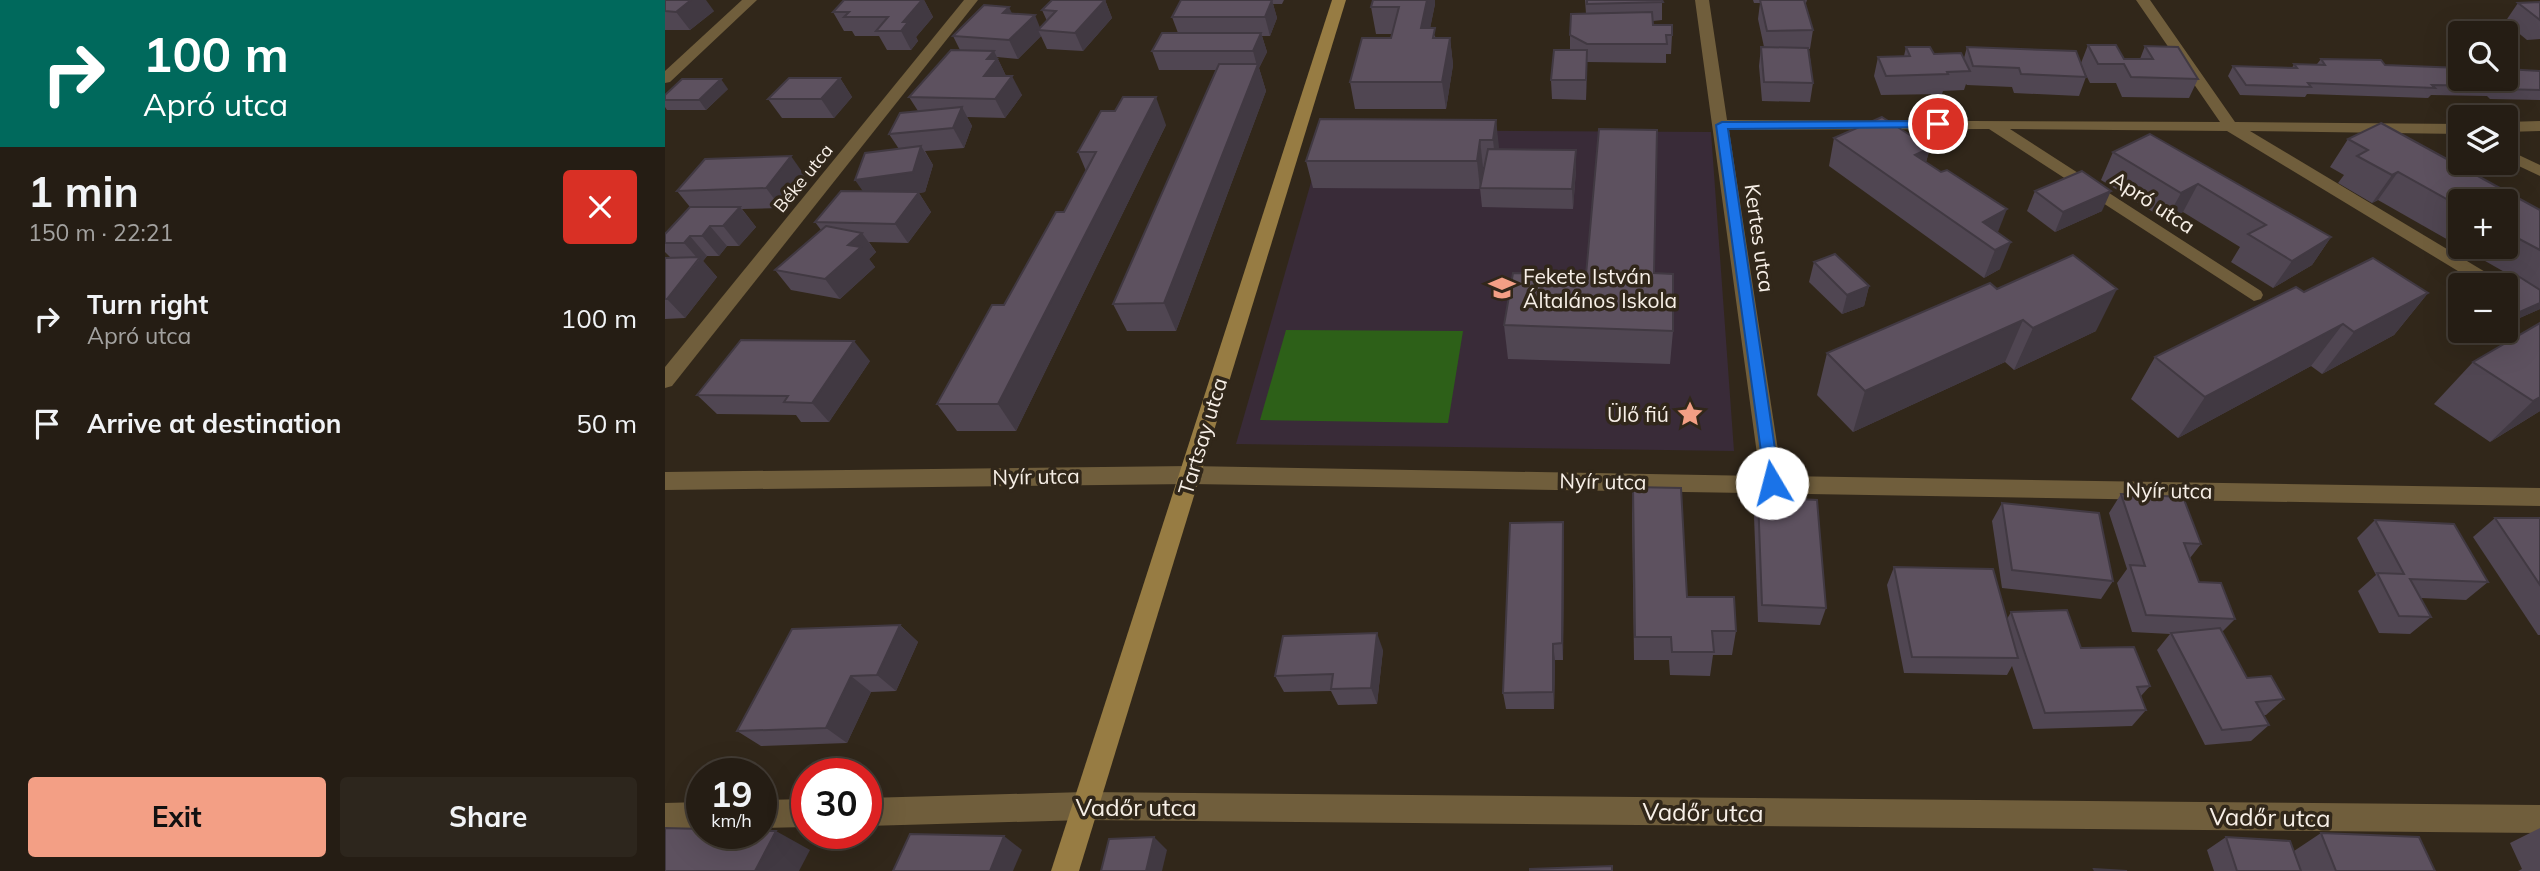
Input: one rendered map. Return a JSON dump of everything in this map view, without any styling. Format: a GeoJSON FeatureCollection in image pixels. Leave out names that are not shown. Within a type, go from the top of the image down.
{"type":"FeatureCollection","features":[{"type":"Feature","properties":{"kind":"street"},"geometry":{"type":"LineString","coordinates":[[665,79],[750,0]]}},
{"type":"Feature","properties":{"kind":"street","name":"Béke utca"},"geometry":{"type":"LineString","coordinates":[[665,381],[971,0]]}},
{"type":"Feature","properties":{"kind":"street","name":"Tartsay utca"},"geometry":{"type":"LineString","coordinates":[[1065,871],[1339,0]]}},
{"type":"Feature","properties":{"kind":"street","name":"Kertes utca"},"geometry":{"type":"LineString","coordinates":[[1702,0],[1772,483]]}},
{"type":"Feature","properties":{"kind":"street"},"geometry":{"type":"LineString","coordinates":[[2143,0],[2231,127],[2474,273]]}},
{"type":"Feature","properties":{"kind":"street"},"geometry":{"type":"LineString","coordinates":[[1722,125],[1992,124],[2448,130]]}},
{"type":"Feature","properties":{"kind":"street","name":"Apró utca"},"geometry":{"type":"LineString","coordinates":[[1992,124],[2254,295]]}},
{"type":"Feature","properties":{"kind":"street"},"geometry":{"type":"LineString","coordinates":[[2518,127],[2540,126]]}},
{"type":"Feature","properties":{"kind":"street"},"geometry":{"type":"LineString","coordinates":[[2518,160],[2540,171]]}},
{"type":"Feature","properties":{"kind":"street","name":"Nyír utca"},"geometry":{"type":"LineString","coordinates":[[665,481],[1190,475],[2540,497]]}},
{"type":"Feature","properties":{"kind":"street","name":"Vadőr utca"},"geometry":{"type":"LineString","coordinates":[[882,812],[1085,806],[2540,820]]}},
{"type":"Feature","properties":{"kind":"street"},"geometry":{"type":"LineString","coordinates":[[665,817],[686,816]]}},
{"type":"Feature","properties":{"kind":"shaded area","name":"Fekete István Általános Iskola"},"geometry":{"type":"Polygon","coordinates":[[[1326,130],[1711,132],[1734,451],[1236,444],[1326,130]]]}},
{"type":"Feature","properties":{"kind":"green space"},"geometry":{"type":"Polygon","coordinates":[[[1286,330],[1463,331],[1448,423],[1260,420],[1286,330]]]}},
{"type":"Feature","properties":{"kind":"building"},"geometry":{"type":"Polygon","coordinates":[[[665,0],[691,0],[676,12],[665,11],[665,0]]]}},
{"type":"Feature","properties":{"kind":"building"},"geometry":{"type":"Polygon","coordinates":[[[844,0],[922,0],[903,22],[908,22],[901,31],[876,31],[888,17],[844,17],[849,12],[833,12],[844,0]]]}},
{"type":"Feature","properties":{"kind":"building"},"geometry":{"type":"Polygon","coordinates":[[[1052,0],[1105,0],[1075,33],[1038,30],[1056,11],[1042,10],[1052,0]]]}},
{"type":"Feature","properties":{"kind":"building"},"geometry":{"type":"Polygon","coordinates":[[[1181,0],[1272,0],[1265,17],[1172,17],[1181,0]]]}},
{"type":"Feature","properties":{"kind":"building"},"geometry":{"type":"Polygon","coordinates":[[[1373,0],[1427,0],[1421,28],[1435,28],[1433,38],[1450,38],[1442,82],[1350,82],[1362,38],[1391,38],[1399,7],[1371,7],[1373,0]]]}},
{"type":"Feature","properties":{"kind":"building"},"geometry":{"type":"Polygon","coordinates":[[[1587,0],[1662,0],[1663,2],[1587,4],[1587,0]]]}},
{"type":"Feature","properties":{"kind":"building"},"geometry":{"type":"Polygon","coordinates":[[[1760,0],[1804,0],[1813,30],[1767,31],[1760,0]]]}},
{"type":"Feature","properties":{"kind":"building"},"geometry":{"type":"Polygon","coordinates":[[[2540,2],[2540,20],[2518,3],[2540,2]]]}},
{"type":"Feature","properties":{"kind":"building"},"geometry":{"type":"Polygon","coordinates":[[[984,5],[1009,7],[1003,13],[1035,15],[1009,40],[953,36],[984,5]]]}},
{"type":"Feature","properties":{"kind":"building"},"geometry":{"type":"Polygon","coordinates":[[[1652,12],[1653,25],[1672,25],[1672,35],[1666,35],[1667,44],[1587,44],[1570,35],[1571,14],[1652,12]]]}},
{"type":"Feature","properties":{"kind":"building"},"geometry":{"type":"Polygon","coordinates":[[[1162,33],[1261,33],[1253,51],[1152,51],[1162,33]]]}},
{"type":"Feature","properties":{"kind":"building"},"geometry":{"type":"Polygon","coordinates":[[[2088,45],[2116,45],[2124,59],[2153,59],[2145,46],[2178,47],[2198,79],[2131,77],[2124,64],[2098,64],[2088,45]]]}},
{"type":"Feature","properties":{"kind":"building"},"geometry":{"type":"Polygon","coordinates":[[[1761,47],[1808,48],[1813,83],[1764,82],[1761,47]]]}},
{"type":"Feature","properties":{"kind":"building"},"geometry":{"type":"Polygon","coordinates":[[[1906,47],[1930,47],[1934,54],[1961,53],[1970,71],[1886,76],[1878,57],[1910,56],[1906,47]]]}},
{"type":"Feature","properties":{"kind":"building"},"geometry":{"type":"Polygon","coordinates":[[[1967,47],[2076,51],[2086,77],[2021,74],[2019,68],[1973,66],[1967,47]]]}},
{"type":"Feature","properties":{"kind":"building"},"geometry":{"type":"Polygon","coordinates":[[[951,50],[994,51],[987,59],[997,59],[984,76],[1012,76],[995,99],[909,97],[951,50]]]}},
{"type":"Feature","properties":{"kind":"building"},"geometry":{"type":"Polygon","coordinates":[[[1554,50],[1587,50],[1586,80],[1551,80],[1554,50]]]}},
{"type":"Feature","properties":{"kind":"building"},"geometry":{"type":"Polygon","coordinates":[[[2321,59],[2381,60],[2385,65],[2448,67],[2448,85],[2432,85],[2435,88],[2308,83],[2311,87],[2246,85],[2233,66],[2297,68],[2294,64],[2325,65],[2321,59]]]}},
{"type":"Feature","properties":{"kind":"building"},"geometry":{"type":"Polygon","coordinates":[[[1219,64],[1258,64],[1164,303],[1113,304],[1219,64]]]}},
{"type":"Feature","properties":{"kind":"building"},"geometry":{"type":"Polygon","coordinates":[[[2518,70],[2540,71],[2540,90],[2518,89],[2518,70]]]}},
{"type":"Feature","properties":{"kind":"building"},"geometry":{"type":"Polygon","coordinates":[[[789,78],[840,78],[821,99],[768,99],[789,78]]]}},
{"type":"Feature","properties":{"kind":"building"},"geometry":{"type":"Polygon","coordinates":[[[682,79],[721,79],[699,100],[665,100],[665,95],[682,79]]]}},
{"type":"Feature","properties":{"kind":"building"},"geometry":{"type":"Polygon","coordinates":[[[1123,97],[1156,97],[998,404],[937,404],[992,305],[1004,305],[1056,212],[1064,212],[1096,152],[1078,152],[1101,111],[1115,111],[1123,97]]]}},
{"type":"Feature","properties":{"kind":"building"},"geometry":{"type":"Polygon","coordinates":[[[962,107],[953,128],[889,134],[900,113],[962,107]]]}},
{"type":"Feature","properties":{"kind":"building"},"geometry":{"type":"Polygon","coordinates":[[[1882,117],[1930,148],[1915,155],[1941,172],[1947,170],[2007,209],[1983,222],[2011,242],[1995,250],[1834,138],[1882,117]]]}},
{"type":"Feature","properties":{"kind":"building"},"geometry":{"type":"Polygon","coordinates":[[[1320,119],[1496,120],[1493,140],[1480,140],[1477,161],[1306,161],[1320,119]]]}},
{"type":"Feature","properties":{"kind":"building"},"geometry":{"type":"Polygon","coordinates":[[[2381,123],[2448,160],[2448,175],[2476,175],[2502,189],[2448,189],[2448,200],[2398,172],[2392,175],[2357,156],[2368,150],[2348,139],[2381,123]]]}},
{"type":"Feature","properties":{"kind":"building"},"geometry":{"type":"Polygon","coordinates":[[[1599,129],[1657,130],[1654,273],[1673,274],[1673,331],[1504,325],[1513,273],[1586,275],[1599,129]]]}},
{"type":"Feature","properties":{"kind":"building"},"geometry":{"type":"Polygon","coordinates":[[[2150,134],[2331,237],[2292,261],[2248,234],[2266,225],[2198,184],[2181,193],[2113,152],[2150,134]]]}},
{"type":"Feature","properties":{"kind":"building"},"geometry":{"type":"Polygon","coordinates":[[[921,146],[913,172],[855,180],[865,153],[921,146]]]}},
{"type":"Feature","properties":{"kind":"building"},"geometry":{"type":"Polygon","coordinates":[[[1488,149],[1576,150],[1572,189],[1480,188],[1488,149]]]}},
{"type":"Feature","properties":{"kind":"building"},"geometry":{"type":"Polygon","coordinates":[[[791,156],[766,188],[677,191],[705,159],[791,156]]]}},
{"type":"Feature","properties":{"kind":"building"},"geometry":{"type":"Polygon","coordinates":[[[2082,171],[2111,191],[2063,212],[2035,191],[2082,171]]]}},
{"type":"Feature","properties":{"kind":"building"},"geometry":{"type":"Polygon","coordinates":[[[841,191],[919,192],[895,224],[815,222],[841,191]]]}},
{"type":"Feature","properties":{"kind":"building"},"geometry":{"type":"Polygon","coordinates":[[[2518,198],[2540,210],[2540,250],[2518,238],[2518,198]]]}},
{"type":"Feature","properties":{"kind":"building"},"geometry":{"type":"Polygon","coordinates":[[[690,207],[740,207],[723,226],[710,226],[702,236],[690,236],[684,243],[665,243],[665,234],[690,207]]]}},
{"type":"Feature","properties":{"kind":"building"},"geometry":{"type":"Polygon","coordinates":[[[826,226],[862,233],[848,245],[861,247],[825,279],[775,270],[826,226]]]}},
{"type":"Feature","properties":{"kind":"building"},"geometry":{"type":"Polygon","coordinates":[[[1835,254],[1869,286],[1847,295],[1814,262],[1835,254]]]}},
{"type":"Feature","properties":{"kind":"building"},"geometry":{"type":"Polygon","coordinates":[[[2073,255],[2117,289],[2033,328],[2023,320],[1865,391],[1827,353],[1990,283],[1997,289],[2073,255]]]}},
{"type":"Feature","properties":{"kind":"building"},"geometry":{"type":"Polygon","coordinates":[[[700,257],[667,299],[665,299],[665,258],[700,257]]]}},
{"type":"Feature","properties":{"kind":"building"},"geometry":{"type":"Polygon","coordinates":[[[2373,258],[2428,293],[2354,332],[2343,324],[2205,397],[2155,357],[2296,287],[2304,292],[2373,258]]]}},
{"type":"Feature","properties":{"kind":"building"},"geometry":{"type":"Polygon","coordinates":[[[2518,276],[2540,290],[2540,303],[2518,313],[2518,276]]]}},
{"type":"Feature","properties":{"kind":"building"},"geometry":{"type":"Polygon","coordinates":[[[2540,323],[2540,397],[2533,401],[2473,362],[2506,343],[2518,343],[2518,336],[2540,323]]]}},
{"type":"Feature","properties":{"kind":"building"},"geometry":{"type":"Polygon","coordinates":[[[741,340],[854,341],[812,403],[784,402],[788,396],[697,395],[741,340]]]}},
{"type":"Feature","properties":{"kind":"building"},"geometry":{"type":"Polygon","coordinates":[[[1633,487],[1681,488],[1687,597],[1734,597],[1736,631],[1712,631],[1714,652],[1672,652],[1671,637],[1635,637],[1633,487]]]}},
{"type":"Feature","properties":{"kind":"building"},"geometry":{"type":"Polygon","coordinates":[[[2121,494],[2183,497],[2201,544],[2184,543],[2199,582],[2221,583],[2235,619],[2146,615],[2130,565],[2145,566],[2121,494]]]}},
{"type":"Feature","properties":{"kind":"building"},"geometry":{"type":"Polygon","coordinates":[[[1758,497],[1817,500],[1826,608],[1762,605],[1758,497]]]}},
{"type":"Feature","properties":{"kind":"building"},"geometry":{"type":"Polygon","coordinates":[[[2002,503],[2099,513],[2113,581],[2012,570],[2002,503]]]}},
{"type":"Feature","properties":{"kind":"building"},"geometry":{"type":"Polygon","coordinates":[[[2495,518],[2540,518],[2540,585],[2495,518]]]}},
{"type":"Feature","properties":{"kind":"building"},"geometry":{"type":"Polygon","coordinates":[[[2375,520],[2454,524],[2488,582],[2410,579],[2431,617],[2399,616],[2377,573],[2404,574],[2375,520]]]}},
{"type":"Feature","properties":{"kind":"building"},"geometry":{"type":"Polygon","coordinates":[[[1563,522],[1562,643],[1553,644],[1553,692],[1503,693],[1510,523],[1563,522]]]}},
{"type":"Feature","properties":{"kind":"building"},"geometry":{"type":"Polygon","coordinates":[[[1894,567],[1993,569],[2018,658],[1912,657],[1894,567]]]}},
{"type":"Feature","properties":{"kind":"building"},"geometry":{"type":"Polygon","coordinates":[[[2067,610],[2081,648],[2134,647],[2150,686],[2137,687],[2146,710],[2045,713],[2011,612],[2067,610]]]}},
{"type":"Feature","properties":{"kind":"building"},"geometry":{"type":"Polygon","coordinates":[[[900,625],[877,675],[851,676],[826,728],[737,731],[792,629],[900,625]]]}},
{"type":"Feature","properties":{"kind":"building"},"geometry":{"type":"Polygon","coordinates":[[[2220,628],[2247,678],[2271,676],[2284,699],[2256,702],[2269,725],[2222,730],[2171,633],[2220,628]]]}},
{"type":"Feature","properties":{"kind":"building"},"geometry":{"type":"Polygon","coordinates":[[[1377,633],[1371,688],[1331,689],[1333,674],[1275,676],[1283,636],[1377,633]]]}},
{"type":"Feature","properties":{"kind":"building"},"geometry":{"type":"Polygon","coordinates":[[[665,828],[686,829],[686,849],[767,849],[755,871],[665,871],[665,828]]]}},
{"type":"Feature","properties":{"kind":"building"},"geometry":{"type":"Polygon","coordinates":[[[2321,833],[2419,837],[2435,871],[2336,871],[2321,833]]]}},
{"type":"Feature","properties":{"kind":"building"},"geometry":{"type":"Polygon","coordinates":[[[910,834],[1004,836],[990,871],[893,871],[910,834]]]}},
{"type":"Feature","properties":{"kind":"building"},"geometry":{"type":"Polygon","coordinates":[[[1154,837],[1146,871],[1101,871],[1109,839],[1154,837]]]}},
{"type":"Feature","properties":{"kind":"building"},"geometry":{"type":"Polygon","coordinates":[[[2226,837],[2290,841],[2301,871],[2237,871],[2226,837]]]}},
{"type":"Feature","properties":{"kind":"building"},"geometry":{"type":"Polygon","coordinates":[[[1612,866],[1612,871],[1530,871],[1530,869],[1612,866]]]}},
{"type":"Feature","properties":{"kind":"building"},"geometry":{"type":"Polygon","coordinates":[[[2094,869],[2127,871],[2095,871],[2094,869]]]}},
{"type":"Feature","properties":{"kind":"place","name":"Fekete István Általános Iskola"},"geometry":{"type":"Point","coordinates":[1502,288]}},
{"type":"Feature","properties":{"kind":"place","name":"Ülő fiú"},"geometry":{"type":"Point","coordinates":[1690,414]}},
{"type":"Feature","properties":{"kind":"route"},"geometry":{"type":"LineString","coordinates":[[1772,483],[1722,125],[1938,124]]}}]}
